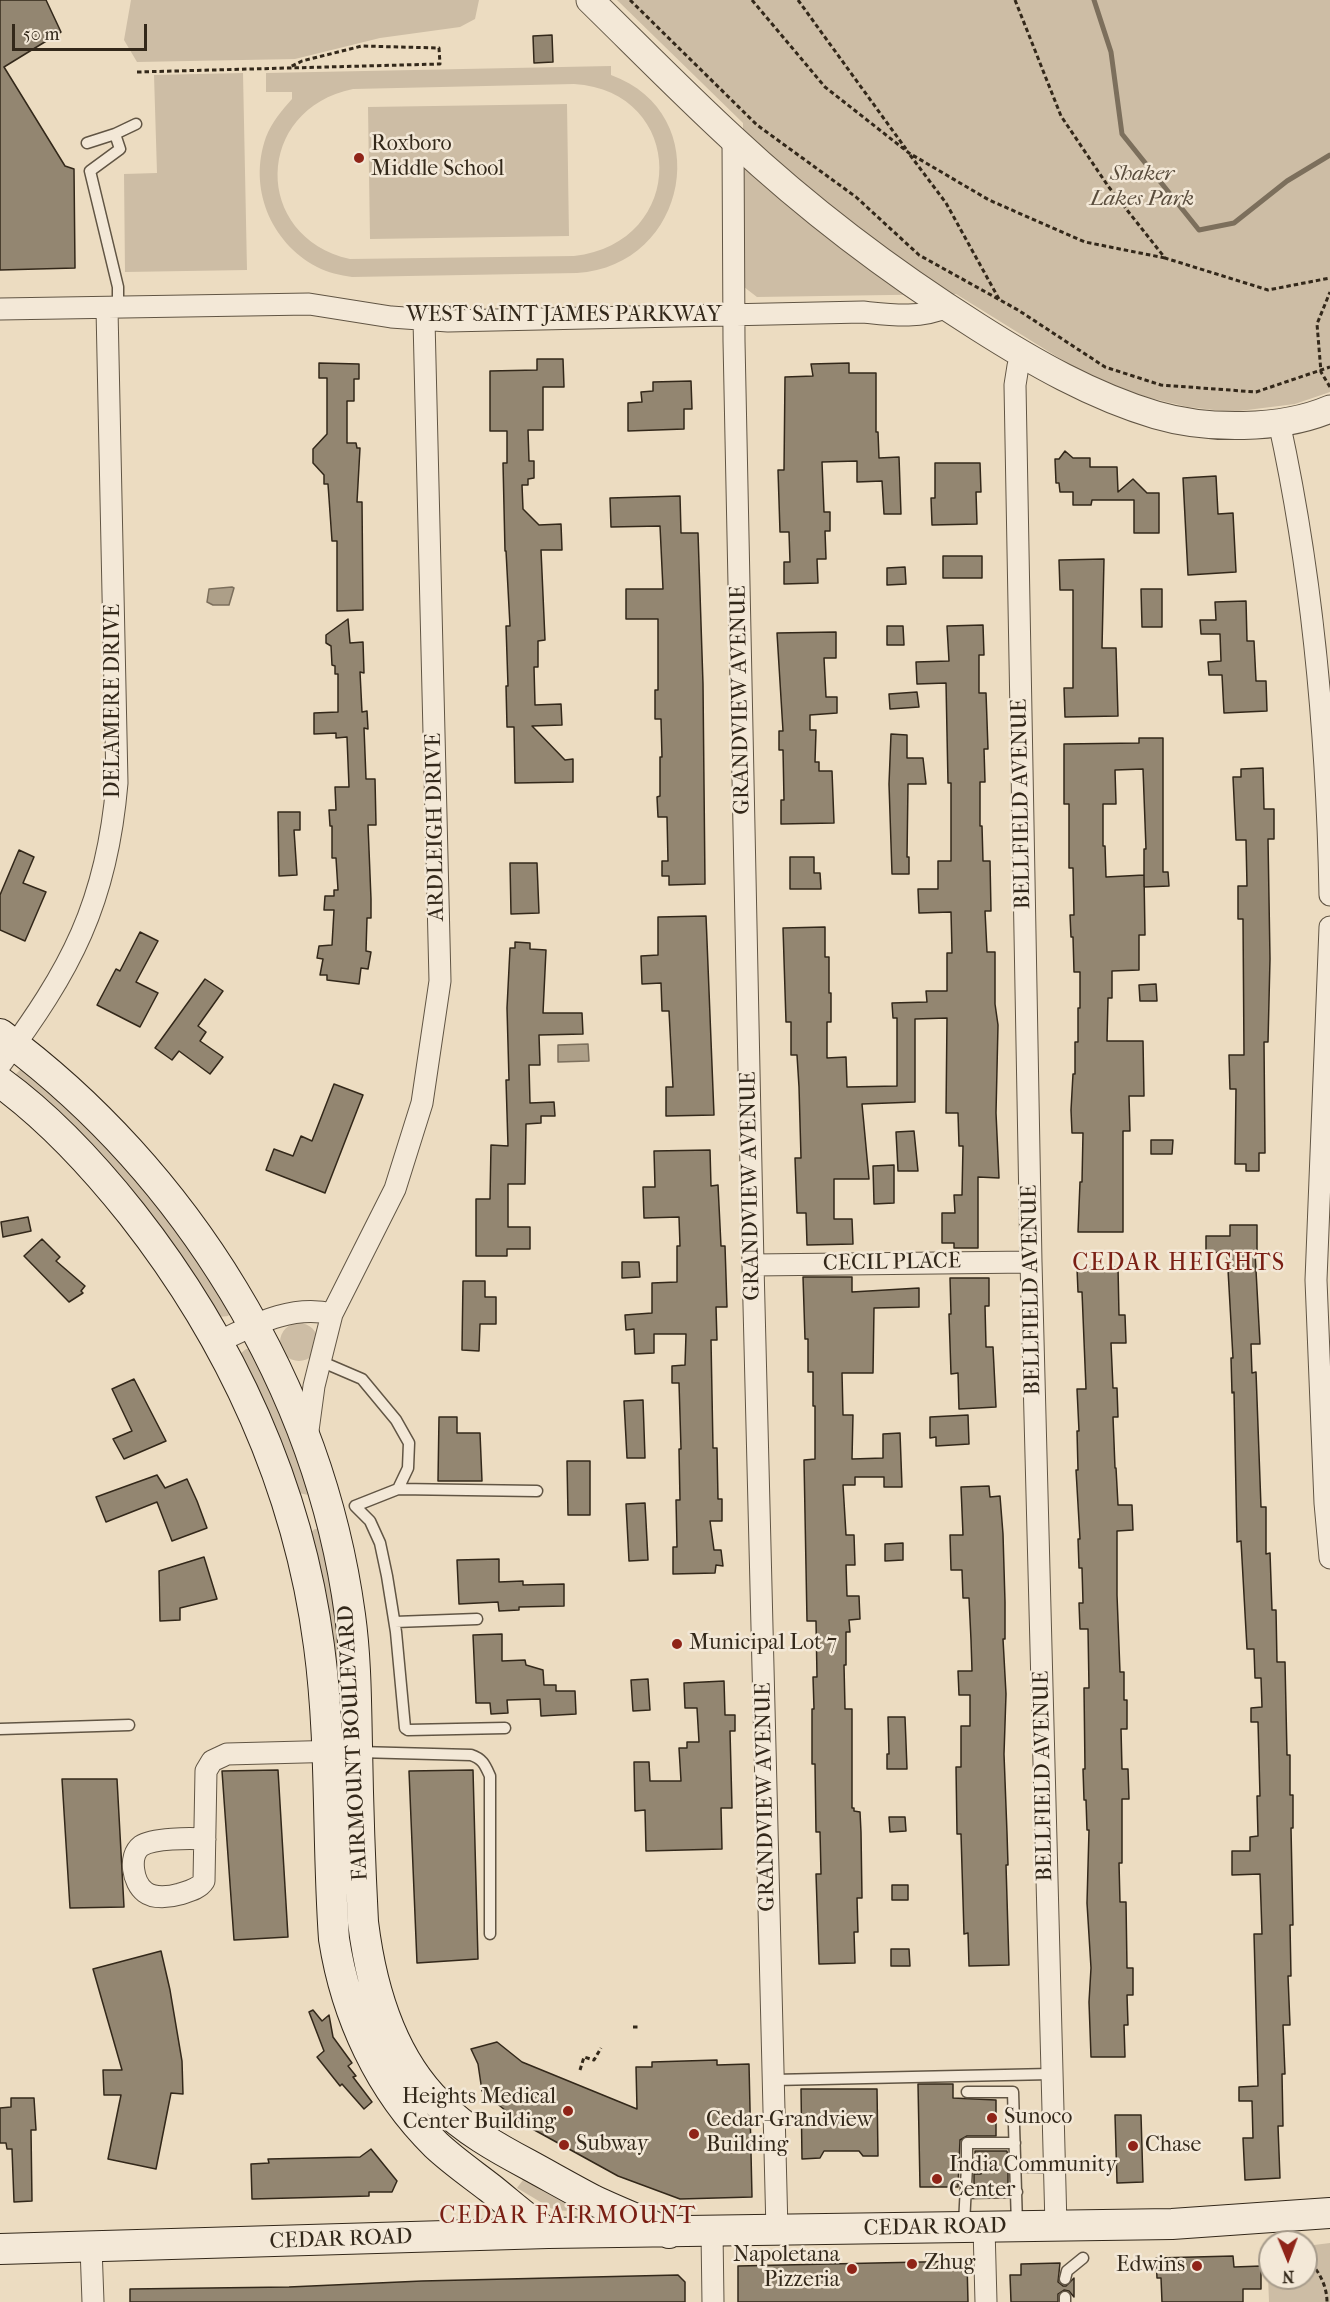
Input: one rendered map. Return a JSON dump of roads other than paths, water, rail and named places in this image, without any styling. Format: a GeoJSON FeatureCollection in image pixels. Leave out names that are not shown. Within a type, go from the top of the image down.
{"type":"FeatureCollection","features":[{"type":"Feature","properties":{"kind":"main road","name":"FAIRMOUNT BOULEVARD"},"geometry":{"type":"LineString","coordinates":[[5,1048],[71,1092],[142,1166],[209,1254],[253,1325],[276,1369],[307,1442],[342,1508],[344,1572],[351,1617],[355,1674],[362,1912],[368,1960],[400,2078],[412,2119],[438,2146],[548,2234]]}},
{"type":"Feature","properties":{"kind":"main road","name":"FAIRMOUNT BOULEVARD"},"geometry":{"type":"LineString","coordinates":[[0,1082],[31,1106],[76,1148],[117,1195],[178,1276],[218,1342],[265,1439],[293,1522],[307,1578],[319,1645],[328,1751],[332,1900],[337,1954],[355,2019],[369,2050],[400,2078],[438,2103],[474,2133],[595,2201],[669,2233]]}},
{"type":"Feature","properties":{"kind":"main road"},"geometry":{"type":"LineString","coordinates":[[293,1522],[342,1508]]}},
{"type":"Feature","properties":{"kind":"main road","name":"CEDAR ROAD"},"geometry":{"type":"LineString","coordinates":[[0,2249],[548,2234],[1056,2226],[1245,2220],[1330,2213]]}},
{"type":"Feature","properties":{"kind":"street"},"geometry":{"type":"LineString","coordinates":[[590,0],[734,140],[855,241],[947,307],[1024,356],[1103,396],[1156,415],[1220,425],[1279,422],[1330,409]]}},
{"type":"Feature","properties":{"kind":"street","name":"GRANDVIEW AVENUE"},"geometry":{"type":"LineString","coordinates":[[734,140],[734,314],[753,1265],[777,2231]]}},
{"type":"Feature","properties":{"kind":"street","name":"WEST SAINT JAMES PARKWAY"},"geometry":{"type":"LineString","coordinates":[[0,309],[309,304],[424,320],[863,312],[906,316],[935,312],[947,307]]}},
{"type":"Feature","properties":{"kind":"street","name":"DELAMERE DRIVE"},"geometry":{"type":"LineString","coordinates":[[5,1048],[48,998],[84,931],[105,868],[113,820],[117,783],[112,308]]}},
{"type":"Feature","properties":{"kind":"street","name":"ARDLEIGH DRIVE"},"geometry":{"type":"LineString","coordinates":[[307,1442],[310,1407],[332,1314],[394,1189],[422,1103],[440,981],[424,320]]}},
{"type":"Feature","properties":{"kind":"street","name":"BELLFIELD AVENUE"},"geometry":{"type":"LineString","coordinates":[[1024,356],[1018,366],[1015,385],[1031,1262],[1056,2226]]}},
{"type":"Feature","properties":{"kind":"street"},"geometry":{"type":"LineString","coordinates":[[1279,422],[1311,611],[1324,729],[1330,895]]}},
{"type":"Feature","properties":{"kind":"street"},"geometry":{"type":"LineString","coordinates":[[1330,927],[1323,1286],[1325,1503],[1330,1558]]}},
{"type":"Feature","properties":{"kind":"street","name":"CECIL PLACE"},"geometry":{"type":"LineString","coordinates":[[753,1265],[1031,1262]]}},
{"type":"Feature","properties":{"kind":"street"},"geometry":{"type":"LineString","coordinates":[[218,1342],[253,1325],[274,1318],[310,1310],[332,1314]]}},
{"type":"Feature","properties":{"kind":"street"},"geometry":{"type":"LineString","coordinates":[[205,1839],[206,1770],[212,1761],[227,1754],[357,1752]]}},
{"type":"Feature","properties":{"kind":"street"},"geometry":{"type":"LineString","coordinates":[[974,2227],[986,2302]]}},
{"type":"Feature","properties":{"kind":"street"},"geometry":{"type":"LineString","coordinates":[[712,2232],[713,2302]]}},
{"type":"Feature","properties":{"kind":"street"},"geometry":{"type":"LineString","coordinates":[[92,2247],[93,2302]]}},
{"type":"Feature","properties":{"kind":"lane"},"geometry":{"type":"LineString","coordinates":[[87,143],[136,124]]}},
{"type":"Feature","properties":{"kind":"lane"},"geometry":{"type":"LineString","coordinates":[[112,308],[118,287],[90,171],[120,149],[115,134]]}},
{"type":"Feature","properties":{"kind":"lane"},"geometry":{"type":"LineString","coordinates":[[320,1361],[362,1379],[396,1420],[409,1443],[408,1468],[398,1489]]}},
{"type":"Feature","properties":{"kind":"lane"},"geometry":{"type":"LineString","coordinates":[[342,1508],[398,1489],[537,1491]]}},
{"type":"Feature","properties":{"kind":"lane"},"geometry":{"type":"LineString","coordinates":[[342,1508],[370,1521],[380,1543],[395,1622],[405,1728],[408,1730],[504,1728]]}},
{"type":"Feature","properties":{"kind":"lane"},"geometry":{"type":"LineString","coordinates":[[395,1622],[477,1619]]}},
{"type":"Feature","properties":{"kind":"lane"},"geometry":{"type":"LineString","coordinates":[[0,1729],[129,1725]]}},
{"type":"Feature","properties":{"kind":"lane"},"geometry":{"type":"LineString","coordinates":[[357,1752],[471,1755],[480,1758],[489,1776],[490,1934]]}},
{"type":"Feature","properties":{"kind":"lane"},"geometry":{"type":"LineString","coordinates":[[773,2080],[1051,2074]]}},
{"type":"Feature","properties":{"kind":"lane"},"geometry":{"type":"LineString","coordinates":[[967,2092],[1013,2092],[1015,2143],[1013,2166],[1017,2192],[1017,2226]]}},
{"type":"Feature","properties":{"kind":"lane"},"geometry":{"type":"LineString","coordinates":[[974,2227],[966,2193],[972,2167],[967,2143],[1015,2143]]}},
{"type":"Feature","properties":{"kind":"lane"},"geometry":{"type":"LineString","coordinates":[[1013,2166],[1054,2168]]}},
{"type":"Feature","properties":{"kind":"lane"},"geometry":{"type":"LineString","coordinates":[[966,2193],[1017,2192]]}},
{"type":"Feature","properties":{"kind":"lane"},"geometry":{"type":"LineString","coordinates":[[1065,2279],[1067,2271],[1083,2258]]}},
{"type":"Feature","properties":{"kind":"waterway"},"geometry":{"type":"LineString","coordinates":[[1094,0],[1111,52],[1122,134],[1199,230],[1234,223],[1287,181],[1330,155]]}},
{"type":"Feature","properties":{"kind":"place","name":"Roxboro Middle School"},"geometry":{"type":"Point","coordinates":[359,158]}},
{"type":"Feature","properties":{"kind":"place","name":"Municipal Lot 7"},"geometry":{"type":"Point","coordinates":[677,1644]}},
{"type":"Feature","properties":{"kind":"place","name":"Heights Medical Center Building"},"geometry":{"type":"Point","coordinates":[568,2111]}},
{"type":"Feature","properties":{"kind":"place","name":"Sunoco"},"geometry":{"type":"Point","coordinates":[992,2118]}},
{"type":"Feature","properties":{"kind":"place","name":"Cedar-Grandview Building"},"geometry":{"type":"Point","coordinates":[694,2134]}},
{"type":"Feature","properties":{"kind":"place","name":"Subway"},"geometry":{"type":"Point","coordinates":[564,2145]}},
{"type":"Feature","properties":{"kind":"place","name":"Chase"},"geometry":{"type":"Point","coordinates":[1133,2146]}},
{"type":"Feature","properties":{"kind":"place","name":"India Community Center"},"geometry":{"type":"Point","coordinates":[937,2179]}},
{"type":"Feature","properties":{"kind":"place","name":"Zhug"},"geometry":{"type":"Point","coordinates":[912,2264]}},
{"type":"Feature","properties":{"kind":"place","name":"Edwins"},"geometry":{"type":"Point","coordinates":[1197,2266]}},
{"type":"Feature","properties":{"kind":"place","name":"Napoletana Pizzeria"},"geometry":{"type":"Point","coordinates":[852,2269]}},
{"type":"Feature","properties":{"kind":"district","name":"CEDAR HEIGHTS"},"geometry":{"type":"Point","coordinates":[1179,1264]}},
{"type":"Feature","properties":{"kind":"district","name":"CEDAR FAIRMOUNT"},"geometry":{"type":"Point","coordinates":[568,2217]}},
{"type":"Feature","properties":{"kind":"park label","name":"Shaker Lakes Park"},"geometry":{"type":"Point","coordinates":[1142,188]}}]}
